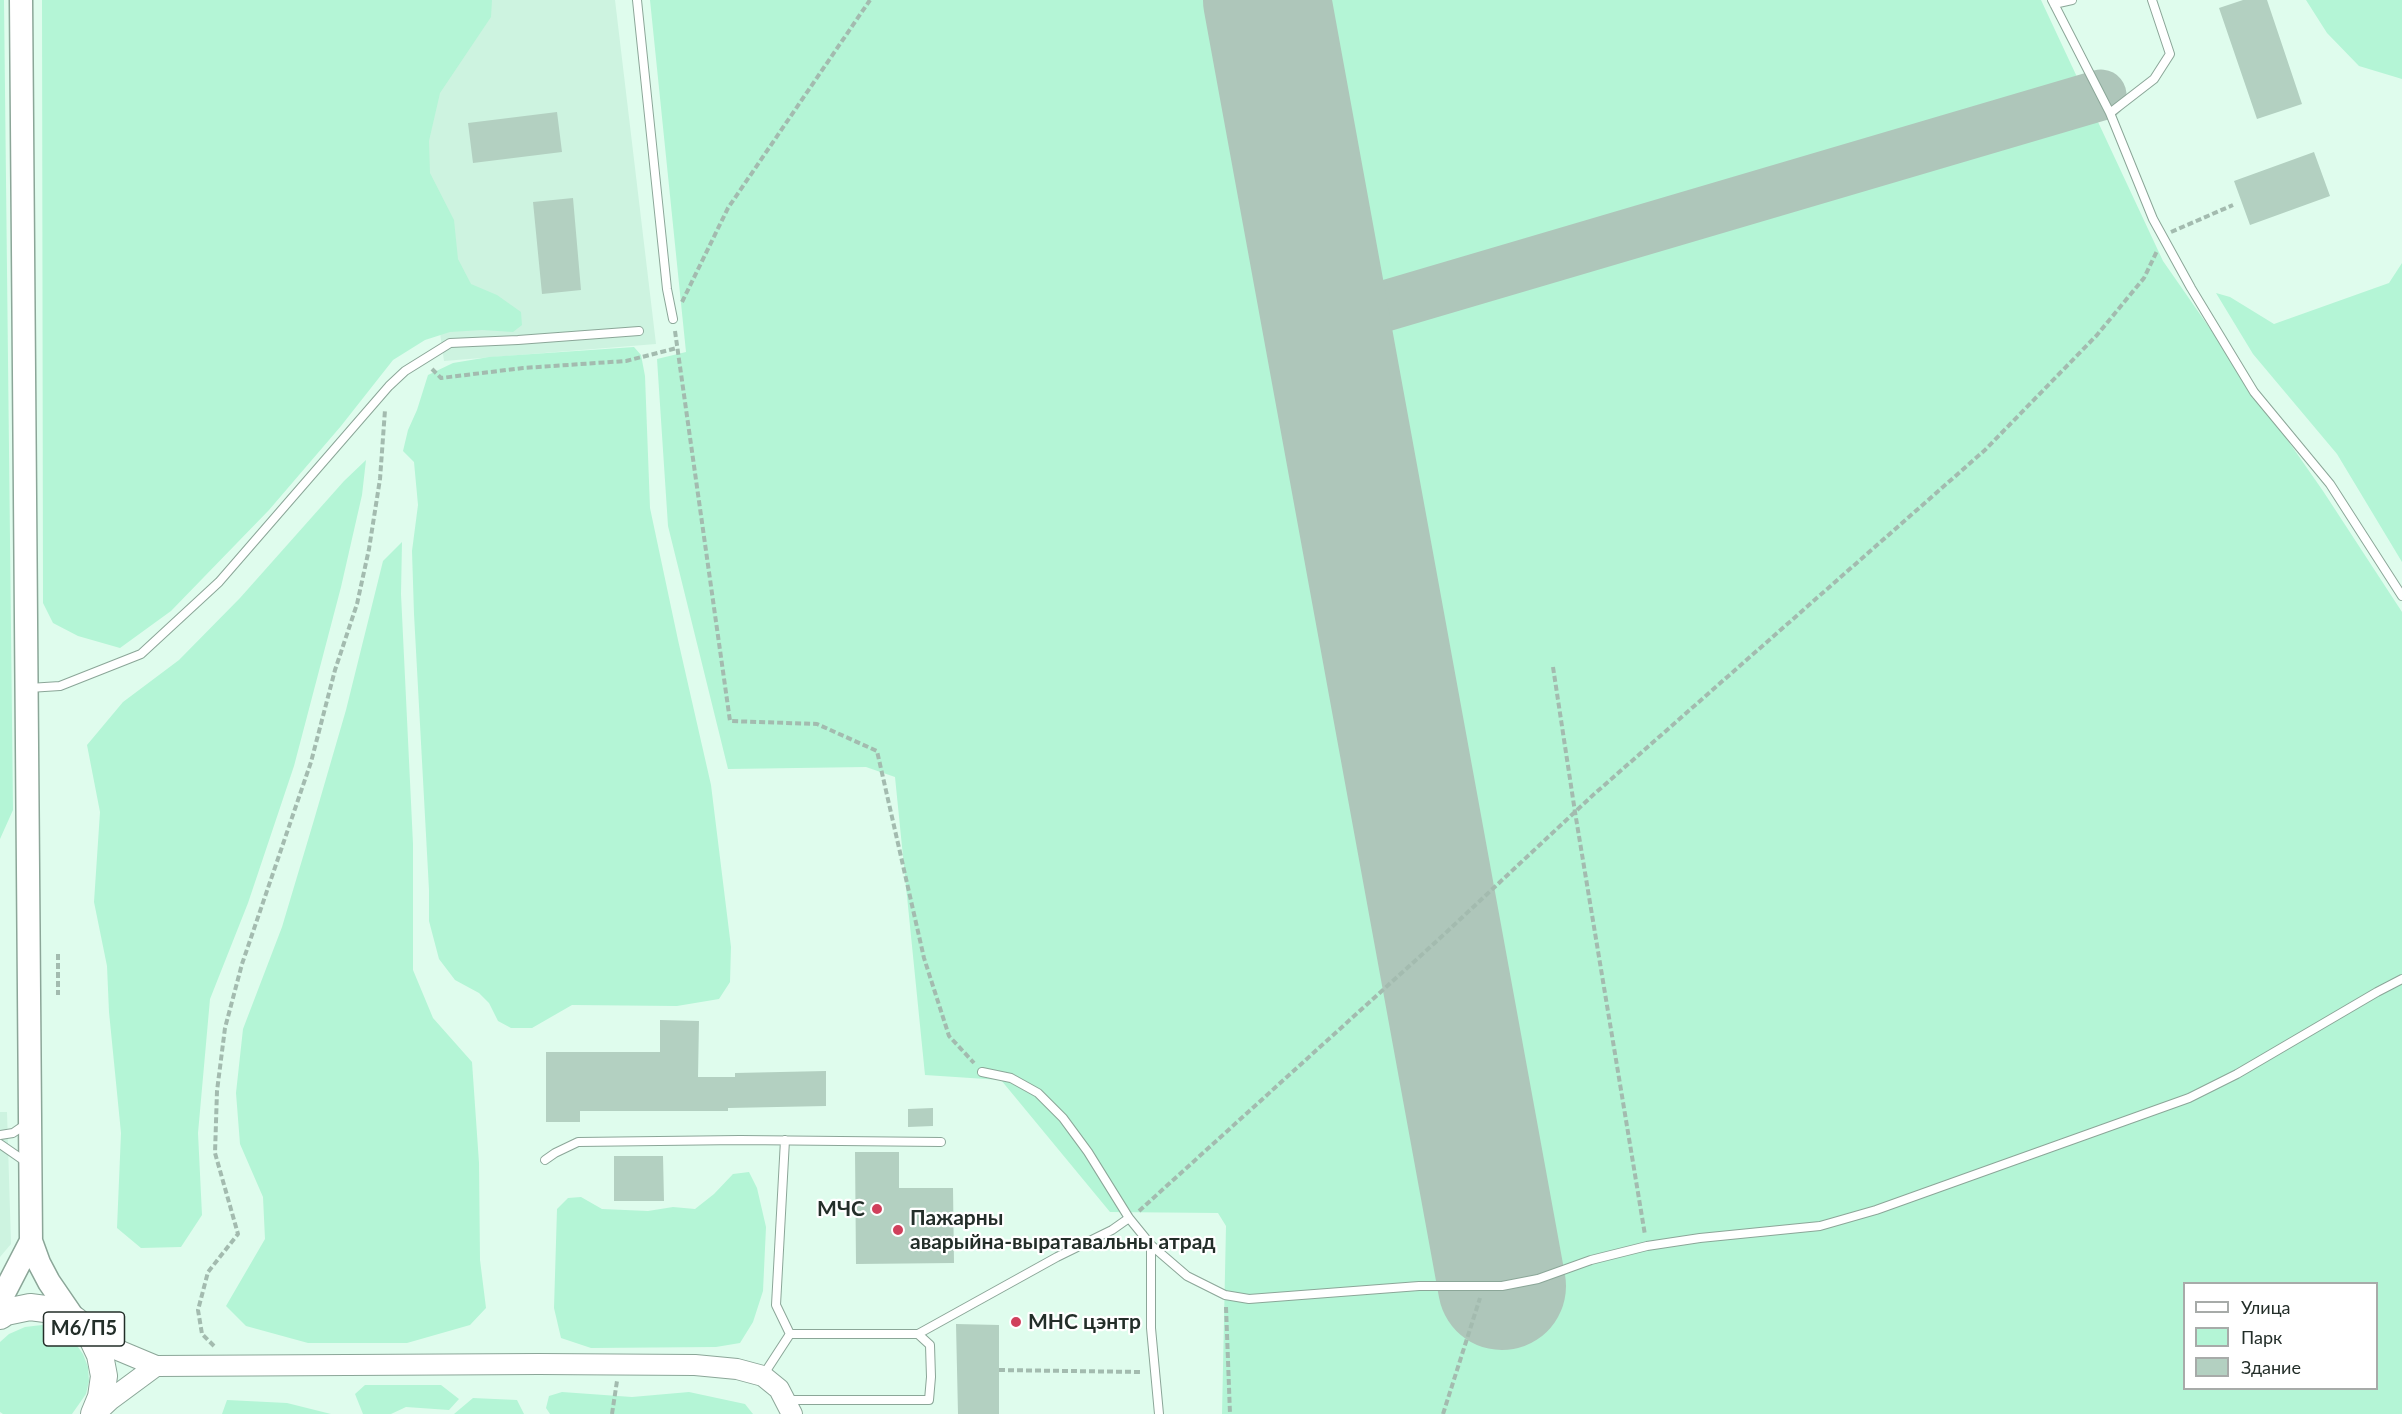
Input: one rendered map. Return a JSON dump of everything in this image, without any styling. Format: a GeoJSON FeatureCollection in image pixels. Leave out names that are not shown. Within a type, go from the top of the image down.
{"type":"FeatureCollection","features":[{"type":"Feature","properties":{"kind":"main road"},"geometry":{"type":"LineString","coordinates":[[21,0],[32,1115],[31,1241],[49,1282],[83,1328]]}},
{"type":"Feature","properties":{"kind":"main road"},"geometry":{"type":"LineString","coordinates":[[0,1301],[31,1241]]}},
{"type":"Feature","properties":{"kind":"main road","name":"М6/П5"},"geometry":{"type":"LineString","coordinates":[[0,1316],[6,1312],[30,1307],[53,1310],[83,1328],[100,1355],[104,1376],[102,1397],[95,1414]]}},
{"type":"Feature","properties":{"kind":"street"},"geometry":{"type":"LineString","coordinates":[[83,1328],[113,1348],[156,1366],[695,1365],[737,1369],[763,1376],[779,1389],[788,1407]]}},
{"type":"Feature","properties":{"kind":"street"},"geometry":{"type":"LineString","coordinates":[[95,1414],[156,1366]]}},
{"type":"Feature","properties":{"kind":"lane"},"geometry":{"type":"LineString","coordinates":[[637,0],[667,289],[673,319]]}},
{"type":"Feature","properties":{"kind":"lane"},"geometry":{"type":"LineString","coordinates":[[2072,0],[2053,2],[2110,113],[2153,219],[2164,235],[2191,288],[2254,392],[2330,484],[2402,596]]}},
{"type":"Feature","properties":{"kind":"lane"},"geometry":{"type":"LineString","coordinates":[[2110,113],[2154,79],[2170,54],[2152,0]]}},
{"type":"Feature","properties":{"kind":"lane"},"geometry":{"type":"LineString","coordinates":[[28,688],[60,686],[141,654],[219,582],[389,386],[405,371],[450,343],[639,331]]}},
{"type":"Feature","properties":{"kind":"lane"},"geometry":{"type":"LineString","coordinates":[[982,1072],[1011,1078],[1038,1093],[1062,1118],[1088,1152],[1129,1218],[1151,1245],[1187,1276],[1225,1295],[1249,1299],[1419,1286],[1502,1286],[1538,1279],[1591,1260],[1647,1246],[1700,1238],[1820,1226],[1876,1210],[2189,1098],[2237,1074],[2402,979]]}},
{"type":"Feature","properties":{"kind":"lane"},"geometry":{"type":"LineString","coordinates":[[0,1136],[24,1127],[32,1115]]}},
{"type":"Feature","properties":{"kind":"lane"},"geometry":{"type":"LineString","coordinates":[[785,1140],[776,1305],[790,1334]]}},
{"type":"Feature","properties":{"kind":"lane"},"geometry":{"type":"LineString","coordinates":[[545,1160],[578,1142],[785,1140],[941,1142]]}},
{"type":"Feature","properties":{"kind":"lane"},"geometry":{"type":"LineString","coordinates":[[0,1144],[32,1167]]}},
{"type":"Feature","properties":{"kind":"lane"},"geometry":{"type":"LineString","coordinates":[[790,1334],[918,1334],[1057,1257],[1112,1230],[1129,1218]]}},
{"type":"Feature","properties":{"kind":"lane"},"geometry":{"type":"LineString","coordinates":[[1151,1245],[1151,1328],[1159,1414]]}},
{"type":"Feature","properties":{"kind":"lane"},"geometry":{"type":"LineString","coordinates":[[763,1376],[790,1334]]}},
{"type":"Feature","properties":{"kind":"lane"},"geometry":{"type":"LineString","coordinates":[[788,1407],[929,1400],[930,1345],[918,1334]]}},
{"type":"Feature","properties":{"kind":"path"},"geometry":{"type":"LineString","coordinates":[[870,0],[728,208],[673,319],[730,721],[817,724],[877,751],[924,958],[950,1036],[982,1072]]}},
{"type":"Feature","properties":{"kind":"path"},"geometry":{"type":"LineString","coordinates":[[1129,1218],[1149,1204],[1575,812],[1985,450],[2097,335],[2144,278],[2164,235],[2233,205]]}},
{"type":"Feature","properties":{"kind":"path"},"geometry":{"type":"LineString","coordinates":[[423,360],[441,378],[523,368],[626,361],[677,348]]}},
{"type":"Feature","properties":{"kind":"path"},"geometry":{"type":"LineString","coordinates":[[249,1365],[219,1352],[202,1334],[198,1310],[208,1272],[238,1234],[215,1153],[217,1091],[225,1028],[242,964],[311,762],[335,670],[357,604],[369,549],[380,479],[383,424],[389,386]]}},
{"type":"Feature","properties":{"kind":"path"},"geometry":{"type":"LineString","coordinates":[[1553,667],[1647,1246]]}},
{"type":"Feature","properties":{"kind":"path"},"geometry":{"type":"LineString","coordinates":[[58,954],[58,995]]}},
{"type":"Feature","properties":{"kind":"path"},"geometry":{"type":"LineString","coordinates":[[1443,1414],[1484,1286]]}},
{"type":"Feature","properties":{"kind":"path"},"geometry":{"type":"LineString","coordinates":[[1225,1295],[1230,1414]]}},
{"type":"Feature","properties":{"kind":"path"},"geometry":{"type":"LineString","coordinates":[[612,1414],[619,1365]]}},
{"type":"Feature","properties":{"kind":"path"},"geometry":{"type":"LineString","coordinates":[[999,1370],[1155,1372]]}},
{"type":"Feature","properties":{"kind":"shaded area"},"geometry":{"type":"Polygon","coordinates":[[[393,0],[615,0],[656,344],[444,361],[393,0]]]}},
{"type":"Feature","properties":{"kind":"shaded area"},"geometry":{"type":"Polygon","coordinates":[[[0,1112],[7,1112],[11,1244],[0,1257],[0,1112]]]}},
{"type":"Feature","properties":{"kind":"green space"},"geometry":{"type":"Polygon","coordinates":[[[0,0],[4,0],[13,810],[0,839],[0,0]]]}},
{"type":"Feature","properties":{"kind":"green space"},"geometry":{"type":"Polygon","coordinates":[[[42,0],[492,0],[491,17],[440,93],[429,141],[430,173],[454,220],[458,259],[471,284],[497,295],[521,312],[522,325],[513,332],[482,330],[450,332],[425,340],[393,360],[341,426],[269,510],[171,611],[120,648],[78,636],[53,623],[43,603],[42,0]]]}},
{"type":"Feature","properties":{"kind":"green space"},"geometry":{"type":"Polygon","coordinates":[[[650,0],[2041,0],[2163,261],[2323,491],[2402,612],[2402,1414],[1222,1414],[1226,1226],[1218,1213],[1110,1212],[1001,1080],[925,1075],[895,777],[866,767],[728,769],[668,526],[657,359],[686,352],[650,0]]]}},
{"type":"Feature","properties":{"kind":"green space"},"geometry":{"type":"Polygon","coordinates":[[[2306,0],[2402,0],[2402,79],[2359,66],[2327,33],[2306,0]]]}},
{"type":"Feature","properties":{"kind":"green space"},"geometry":{"type":"Polygon","coordinates":[[[2402,263],[2402,562],[2337,454],[2253,354],[2216,293],[2230,297],[2274,324],[2389,283],[2402,263]]]}},
{"type":"Feature","properties":{"kind":"green space"},"geometry":{"type":"Polygon","coordinates":[[[634,347],[641,355],[645,376],[650,508],[711,785],[731,947],[730,982],[719,999],[677,1006],[572,1005],[532,1028],[511,1028],[498,1021],[489,1003],[479,993],[455,980],[439,959],[429,921],[412,551],[418,505],[414,462],[403,451],[408,430],[428,375],[453,363],[489,357],[634,347]]]}},
{"type":"Feature","properties":{"kind":"green space"},"geometry":{"type":"Polygon","coordinates":[[[366,460],[362,495],[341,587],[294,766],[248,903],[210,999],[198,1133],[202,1215],[181,1247],[141,1248],[117,1228],[121,1133],[109,1012],[107,966],[94,902],[100,812],[87,745],[123,702],[179,660],[240,598],[344,481],[366,460]]]}},
{"type":"Feature","properties":{"kind":"green space"},"geometry":{"type":"Polygon","coordinates":[[[402,542],[401,594],[413,844],[413,970],[433,1018],[472,1062],[479,1163],[480,1260],[486,1308],[470,1325],[407,1343],[308,1343],[246,1326],[226,1306],[265,1239],[263,1197],[240,1144],[236,1093],[243,1029],[282,927],[346,710],[383,561],[402,542]]]}},
{"type":"Feature","properties":{"kind":"green space"},"geometry":{"type":"Polygon","coordinates":[[[749,1172],[757,1188],[766,1227],[763,1291],[753,1322],[740,1343],[716,1347],[591,1348],[561,1338],[554,1308],[557,1209],[568,1198],[581,1197],[602,1209],[648,1211],[673,1207],[695,1209],[714,1194],[733,1174],[749,1172]]]}},
{"type":"Feature","properties":{"kind":"green space"},"geometry":{"type":"Polygon","coordinates":[[[42,1325],[59,1330],[73,1340],[83,1354],[88,1367],[89,1381],[86,1394],[72,1414],[3,1414],[0,1412],[0,1342],[9,1334],[25,1327],[42,1325]]]}},
{"type":"Feature","properties":{"kind":"green space"},"geometry":{"type":"Polygon","coordinates":[[[365,1385],[441,1385],[459,1399],[449,1410],[406,1407],[391,1414],[363,1414],[355,1394],[365,1385]]]}},
{"type":"Feature","properties":{"kind":"green space"},"geometry":{"type":"Polygon","coordinates":[[[562,1392],[632,1397],[689,1392],[745,1404],[753,1414],[550,1414],[546,1408],[549,1396],[562,1392]]]}},
{"type":"Feature","properties":{"kind":"green space"},"geometry":{"type":"Polygon","coordinates":[[[473,1398],[517,1400],[524,1414],[454,1414],[473,1398]]]}},
{"type":"Feature","properties":{"kind":"green space"},"geometry":{"type":"Polygon","coordinates":[[[227,1400],[287,1403],[331,1414],[222,1414],[227,1400]]]}},
{"type":"Feature","properties":{"kind":"building"},"geometry":{"type":"Polygon","coordinates":[[[2243,0],[2267,0],[2302,104],[2257,119],[2219,8],[2243,0]]]}},
{"type":"Feature","properties":{"kind":"building"},"geometry":{"type":"Polygon","coordinates":[[[557,112],[562,152],[473,163],[468,123],[557,112]]]}},
{"type":"Feature","properties":{"kind":"building"},"geometry":{"type":"Polygon","coordinates":[[[2314,152],[2330,196],[2250,225],[2234,181],[2314,152]]]}},
{"type":"Feature","properties":{"kind":"building"},"geometry":{"type":"Polygon","coordinates":[[[573,198],[581,290],[542,294],[533,202],[573,198]]]}},
{"type":"Feature","properties":{"kind":"building"},"geometry":{"type":"Polygon","coordinates":[[[660,1020],[699,1021],[698,1077],[735,1077],[735,1073],[826,1071],[826,1106],[728,1108],[728,1111],[580,1111],[580,1122],[546,1122],[546,1052],[660,1052],[660,1020]]]}},
{"type":"Feature","properties":{"kind":"building"},"geometry":{"type":"Polygon","coordinates":[[[933,1108],[933,1126],[908,1127],[908,1109],[933,1108]]]}},
{"type":"Feature","properties":{"kind":"building","name":"МЧС"},"geometry":{"type":"Polygon","coordinates":[[[855,1152],[899,1152],[899,1188],[953,1188],[954,1263],[856,1264],[855,1152]]]}},
{"type":"Feature","properties":{"kind":"building"},"geometry":{"type":"Polygon","coordinates":[[[614,1156],[663,1156],[664,1201],[614,1201],[614,1156]]]}},
{"type":"Feature","properties":{"kind":"building"},"geometry":{"type":"Polygon","coordinates":[[[956,1324],[999,1325],[999,1414],[958,1414],[956,1324]]]}},
{"type":"Feature","properties":{"kind":"taxiway"},"geometry":{"type":"LineString","coordinates":[[1322,302],[1368,311],[2101,95]]}},
{"type":"Feature","properties":{"kind":"runway"},"geometry":{"type":"LineString","coordinates":[[1267,0],[1502,1286]]}},
{"type":"Feature","properties":{"kind":"place","name":"МЧС"},"geometry":{"type":"Point","coordinates":[877,1209]}},
{"type":"Feature","properties":{"kind":"place","name":"Пажарны аварыйна-выратавальны атрад"},"geometry":{"type":"Point","coordinates":[898,1230]}},
{"type":"Feature","properties":{"kind":"place","name":"МНС цэнтр"},"geometry":{"type":"Point","coordinates":[1016,1322]}}]}
